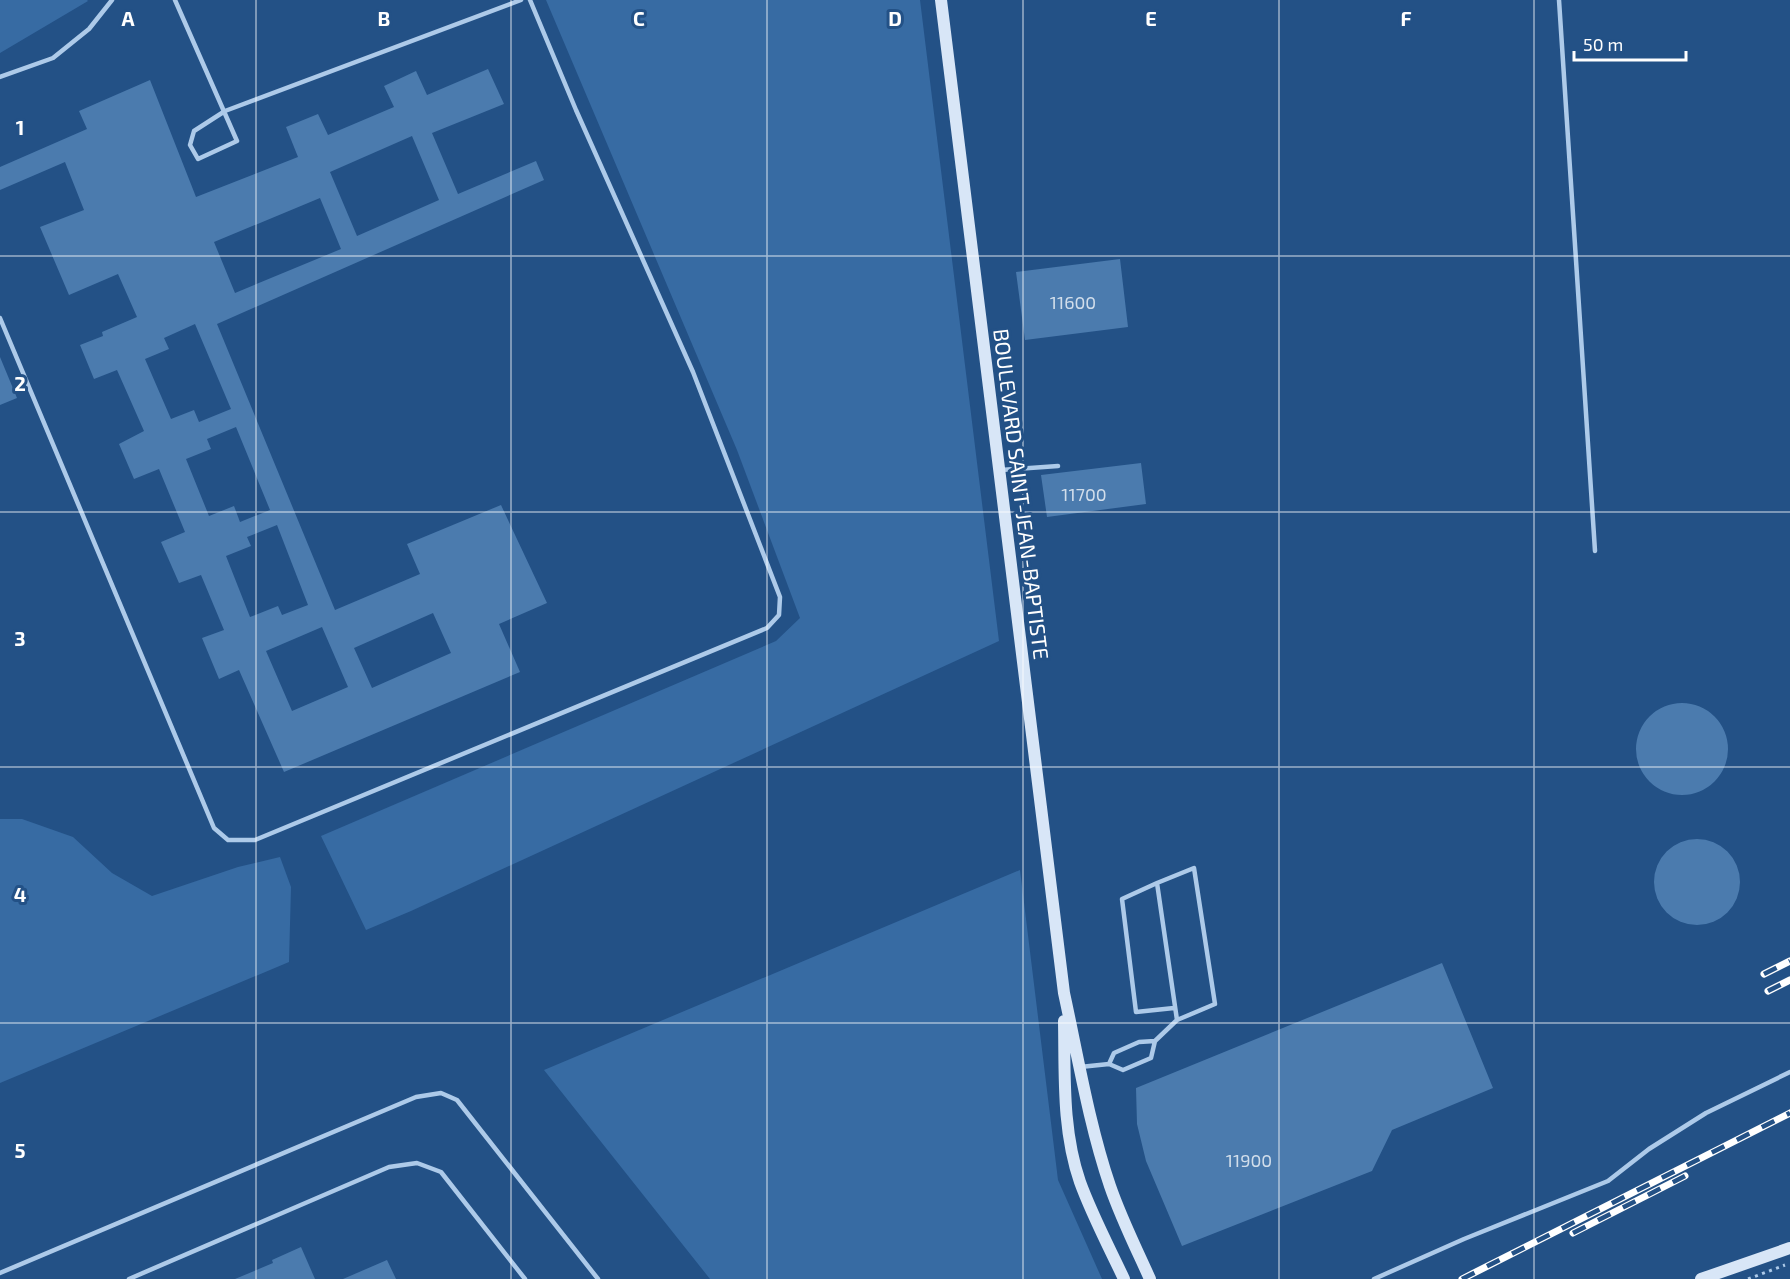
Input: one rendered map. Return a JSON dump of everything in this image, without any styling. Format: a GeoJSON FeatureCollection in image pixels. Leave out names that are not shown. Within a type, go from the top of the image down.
{"type":"FeatureCollection","features":[{"type":"Feature","properties":{"kind":"main road","name":"BOULEVARD SAINT-JEAN-BAPTISTE"},"geometry":{"type":"LineString","coordinates":[[940,0],[1064,993],[1097,1143],[1110,1187],[1150,1279]]}},
{"type":"Feature","properties":{"kind":"main road","name":"BOULEVARD SAINT-JEAN-BAPTISTE"},"geometry":{"type":"LineString","coordinates":[[1064,993],[1066,1113],[1073,1156],[1087,1199],[1124,1279]]}},
{"type":"Feature","properties":{"kind":"main road"},"geometry":{"type":"LineString","coordinates":[[1701,1279],[1790,1248]]}},
{"type":"Feature","properties":{"kind":"lane"},"geometry":{"type":"LineString","coordinates":[[0,77],[53,58],[89,29],[112,0]]}},
{"type":"Feature","properties":{"kind":"lane"},"geometry":{"type":"LineString","coordinates":[[175,0],[225,111],[237,141],[198,159],[190,145],[194,131],[225,111],[520,0]]}},
{"type":"Feature","properties":{"kind":"lane"},"geometry":{"type":"LineString","coordinates":[[0,318],[213,828],[228,840],[255,840],[766,628],[779,615],[780,597],[693,372],[576,110],[530,0]]}},
{"type":"Feature","properties":{"kind":"lane"},"geometry":{"type":"LineString","coordinates":[[1559,0],[1595,551]]}},
{"type":"Feature","properties":{"kind":"lane"},"geometry":{"type":"LineString","coordinates":[[999,470],[1058,466]]}},
{"type":"Feature","properties":{"kind":"lane"},"geometry":{"type":"LineString","coordinates":[[1080,1067],[1109,1064],[1123,1070],[1151,1058],[1155,1041],[1177,1020],[1215,1004],[1194,868],[1122,898],[1136,1012],[1174,1008]]}},
{"type":"Feature","properties":{"kind":"lane"},"geometry":{"type":"LineString","coordinates":[[1157,883],[1177,1020]]}},
{"type":"Feature","properties":{"kind":"lane"},"geometry":{"type":"LineString","coordinates":[[1109,1064],[1114,1053],[1139,1042],[1155,1041]]}},
{"type":"Feature","properties":{"kind":"lane"},"geometry":{"type":"LineString","coordinates":[[1374,1279],[1464,1239],[1608,1181],[1649,1149],[1706,1113],[1790,1072]]}},
{"type":"Feature","properties":{"kind":"lane"},"geometry":{"type":"LineString","coordinates":[[0,1273],[416,1097],[441,1093],[457,1100],[598,1279]]}},
{"type":"Feature","properties":{"kind":"lane"},"geometry":{"type":"LineString","coordinates":[[129,1279],[389,1167],[417,1163],[441,1172],[525,1279]]}},
{"type":"Feature","properties":{"kind":"path"},"geometry":{"type":"LineString","coordinates":[[1748,1279],[1790,1264]]}},
{"type":"Feature","properties":{"kind":"shaded area"},"geometry":{"type":"Polygon","coordinates":[[[0,0],[87,0],[88,1],[0,53],[0,0]]]}},
{"type":"Feature","properties":{"kind":"shaded area"},"geometry":{"type":"Polygon","coordinates":[[[546,0],[920,0],[999,641],[366,930],[321,836],[776,641],[800,618],[737,450],[546,0]]]}},
{"type":"Feature","properties":{"kind":"shaded area"},"geometry":{"type":"Polygon","coordinates":[[[0,819],[22,819],[73,837],[112,873],[152,896],[238,867],[280,857],[291,887],[289,962],[0,1083],[0,819]]]}},
{"type":"Feature","properties":{"kind":"shaded area"},"geometry":{"type":"Polygon","coordinates":[[[1020,870],[1058,1180],[1102,1279],[710,1279],[544,1070],[1020,870]]]}},
{"type":"Feature","properties":{"kind":"building"},"geometry":{"type":"Polygon","coordinates":[[[488,69],[504,104],[432,133],[458,194],[536,161],[544,180],[217,324],[335,610],[420,574],[407,544],[501,505],[547,603],[499,624],[520,672],[284,772],[239,670],[219,679],[202,638],[224,630],[201,575],[179,583],[161,542],[185,532],[159,469],[134,479],[119,444],[144,431],[117,370],[94,379],[80,345],[103,336],[102,332],[137,317],[118,274],[69,295],[40,227],[84,210],[65,162],[0,190],[0,167],[87,129],[79,111],[150,80],[196,197],[298,157],[286,127],[318,114],[328,135],[394,107],[384,86],[416,71],[427,95],[488,69]],[[412,136],[330,172],[357,236],[439,200],[412,136]],[[320,198],[214,242],[235,293],[341,249],[320,198]],[[195,324],[164,338],[169,349],[145,359],[171,419],[194,410],[199,422],[231,409],[195,324]],[[236,427],[207,439],[211,449],[186,459],[209,516],[234,506],[240,522],[270,510],[236,427]],[[277,525],[247,537],[251,546],[226,556],[250,617],[278,606],[282,615],[308,605],[277,525]],[[433,613],[354,648],[372,688],[451,653],[433,613]],[[322,627],[266,651],[292,711],[348,687],[322,627]]]}},
{"type":"Feature","properties":{"kind":"building"},"geometry":{"type":"Polygon","coordinates":[[[1120,259],[1128,327],[1025,340],[1016,272],[1120,259]]]}},
{"type":"Feature","properties":{"kind":"building"},"geometry":{"type":"Polygon","coordinates":[[[0,357],[17,398],[0,405],[0,357]]]}},
{"type":"Feature","properties":{"kind":"building"},"geometry":{"type":"Polygon","coordinates":[[[1141,463],[1146,504],[1047,517],[1041,475],[1141,463]]]}},
{"type":"Feature","properties":{"kind":"building"},"geometry":{"type":"Polygon","coordinates":[[[1682,703],[1700,707],[1714,717],[1724,731],[1728,749],[1724,767],[1714,781],[1700,791],[1682,795],[1664,791],[1650,781],[1640,767],[1636,749],[1640,731],[1650,717],[1664,707],[1682,703]]]}},
{"type":"Feature","properties":{"kind":"building"},"geometry":{"type":"Polygon","coordinates":[[[1689,839],[1705,839],[1728,851],[1737,865],[1740,882],[1737,899],[1728,913],[1705,925],[1689,925],[1673,918],[1661,906],[1654,890],[1654,874],[1661,858],[1673,846],[1689,839]]]}},
{"type":"Feature","properties":{"kind":"building"},"geometry":{"type":"Polygon","coordinates":[[[1442,963],[1493,1088],[1392,1130],[1372,1171],[1182,1246],[1146,1161],[1137,1124],[1136,1088],[1442,963]]]}},
{"type":"Feature","properties":{"kind":"building"},"geometry":{"type":"Polygon","coordinates":[[[301,1247],[315,1279],[235,1279],[273,1263],[272,1260],[301,1247]]]}},
{"type":"Feature","properties":{"kind":"building"},"geometry":{"type":"Polygon","coordinates":[[[387,1260],[396,1279],[343,1279],[387,1260]]]}},
{"type":"Feature","properties":{"kind":"railway"},"geometry":{"type":"LineString","coordinates":[[1764,974],[1790,961]]}},
{"type":"Feature","properties":{"kind":"railway"},"geometry":{"type":"LineString","coordinates":[[1768,991],[1790,980]]}},
{"type":"Feature","properties":{"kind":"railway"},"geometry":{"type":"LineString","coordinates":[[1462,1279],[1790,1113]]}},
{"type":"Feature","properties":{"kind":"railway"},"geometry":{"type":"LineString","coordinates":[[1573,1233],[1685,1176]]}}]}
